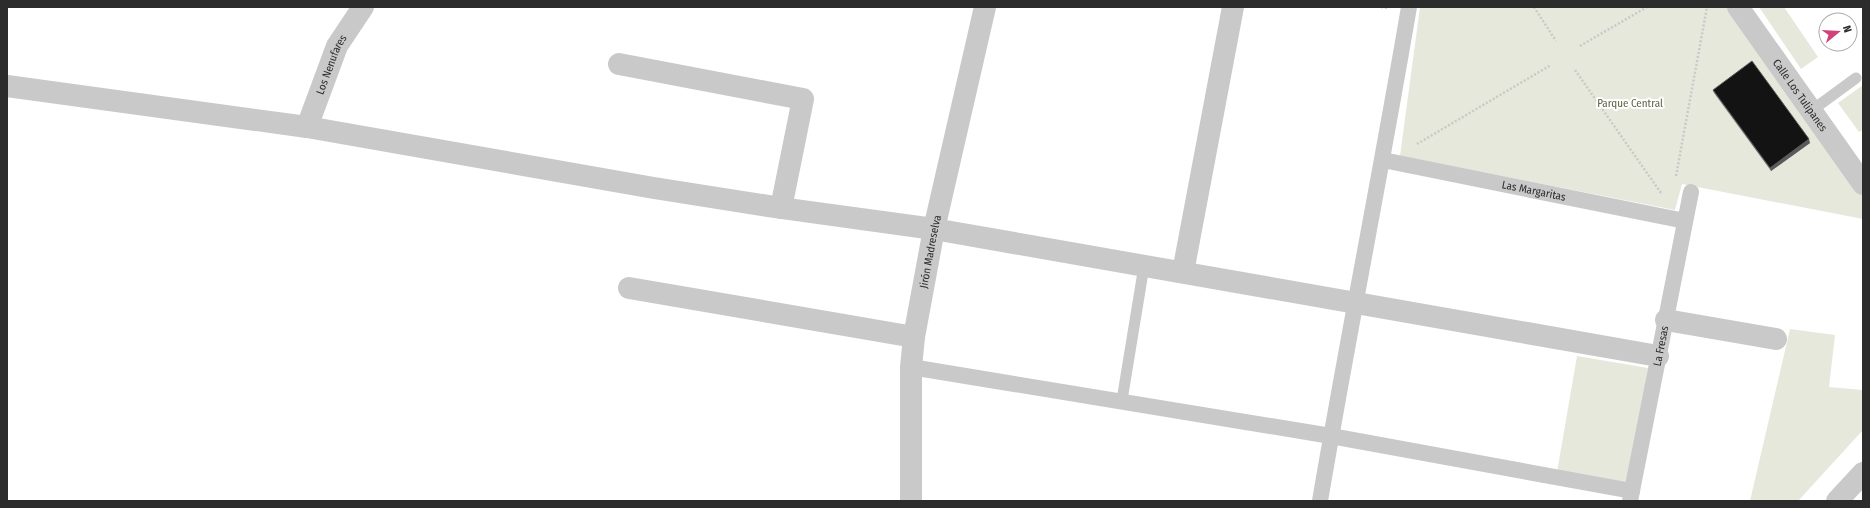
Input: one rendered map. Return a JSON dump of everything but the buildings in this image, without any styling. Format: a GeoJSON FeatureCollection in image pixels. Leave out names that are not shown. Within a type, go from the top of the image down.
{"type":"FeatureCollection","features":[{"type":"Feature","properties":{"kind":"street","name":"Los Nenufares"},"geometry":{"type":"LineString","coordinates":[[308,127],[336,46],[363,7]]}},
{"type":"Feature","properties":{"kind":"street","name":"Jirón Madreselva"},"geometry":{"type":"LineString","coordinates":[[912,501],[911,367],[914,337],[934,229],[985,7]]}},
{"type":"Feature","properties":{"kind":"street"},"geometry":{"type":"LineString","coordinates":[[1183,272],[1233,7]]}},
{"type":"Feature","properties":{"kind":"street"},"geometry":{"type":"LineString","coordinates":[[1320,501],[1354,302],[1383,160],[1409,7]]}},
{"type":"Feature","properties":{"kind":"street","name":"Calle Los Tulipanes"},"geometry":{"type":"LineString","coordinates":[[1738,7],[1863,184]]}},
{"type":"Feature","properties":{"kind":"street"},"geometry":{"type":"LineString","coordinates":[[619,64],[803,99],[781,208]]}},
{"type":"Feature","properties":{"kind":"street"},"geometry":{"type":"LineString","coordinates":[[7,86],[308,127],[654,188],[781,208],[934,229],[1658,356]]}},
{"type":"Feature","properties":{"kind":"street","name":"Las Margaritas"},"geometry":{"type":"LineString","coordinates":[[1383,160],[1685,221]]}},
{"type":"Feature","properties":{"kind":"street","name":"La Fresas"},"geometry":{"type":"LineString","coordinates":[[1631,496],[1691,192]]}},
{"type":"Feature","properties":{"kind":"street"},"geometry":{"type":"LineString","coordinates":[[628,288],[914,337]]}},
{"type":"Feature","properties":{"kind":"street"},"geometry":{"type":"LineString","coordinates":[[1666,320],[1776,339]]}},
{"type":"Feature","properties":{"kind":"street"},"geometry":{"type":"LineString","coordinates":[[911,367],[1122,400],[1331,436],[1631,496]]}},
{"type":"Feature","properties":{"kind":"street"},"geometry":{"type":"LineString","coordinates":[[1837,501],[1863,473]]}},
{"type":"Feature","properties":{"kind":"lane"},"geometry":{"type":"LineString","coordinates":[[1810,111],[1856,78]]}},
{"type":"Feature","properties":{"kind":"lane"},"geometry":{"type":"LineString","coordinates":[[1122,400],[1144,266]]}},
{"type":"Feature","properties":{"kind":"path"},"geometry":{"type":"LineString","coordinates":[[1534,7],[1556,41]]}},
{"type":"Feature","properties":{"kind":"path"},"geometry":{"type":"LineString","coordinates":[[1580,46],[1647,7]]}},
{"type":"Feature","properties":{"kind":"path"},"geometry":{"type":"LineString","coordinates":[[1674,183],[1707,7]]}},
{"type":"Feature","properties":{"kind":"path"},"geometry":{"type":"LineString","coordinates":[[1415,146],[1551,65]]}},
{"type":"Feature","properties":{"kind":"path"},"geometry":{"type":"LineString","coordinates":[[1575,70],[1661,194]]}},
{"type":"Feature","properties":{"kind":"green space","name":"Parque Central"},"geometry":{"type":"Polygon","coordinates":[[[1420,7],[1727,7],[1863,197],[1863,219],[1682,184],[1675,210],[1400,156],[1420,7]]]}},
{"type":"Feature","properties":{"kind":"green space"},"geometry":{"type":"Polygon","coordinates":[[[1759,7],[1784,7],[1818,57],[1801,69],[1759,7]]]}},
{"type":"Feature","properties":{"kind":"green space"},"geometry":{"type":"Polygon","coordinates":[[[1863,85],[1863,130],[1859,132],[1838,103],[1863,85]]]}},
{"type":"Feature","properties":{"kind":"green space"},"geometry":{"type":"Polygon","coordinates":[[[1790,329],[1835,335],[1829,387],[1863,390],[1863,430],[1798,501],[1750,501],[1790,329]]]}},
{"type":"Feature","properties":{"kind":"green space"},"geometry":{"type":"Polygon","coordinates":[[[1577,356],[1648,368],[1628,485],[1557,472],[1577,356]]]}}]}
